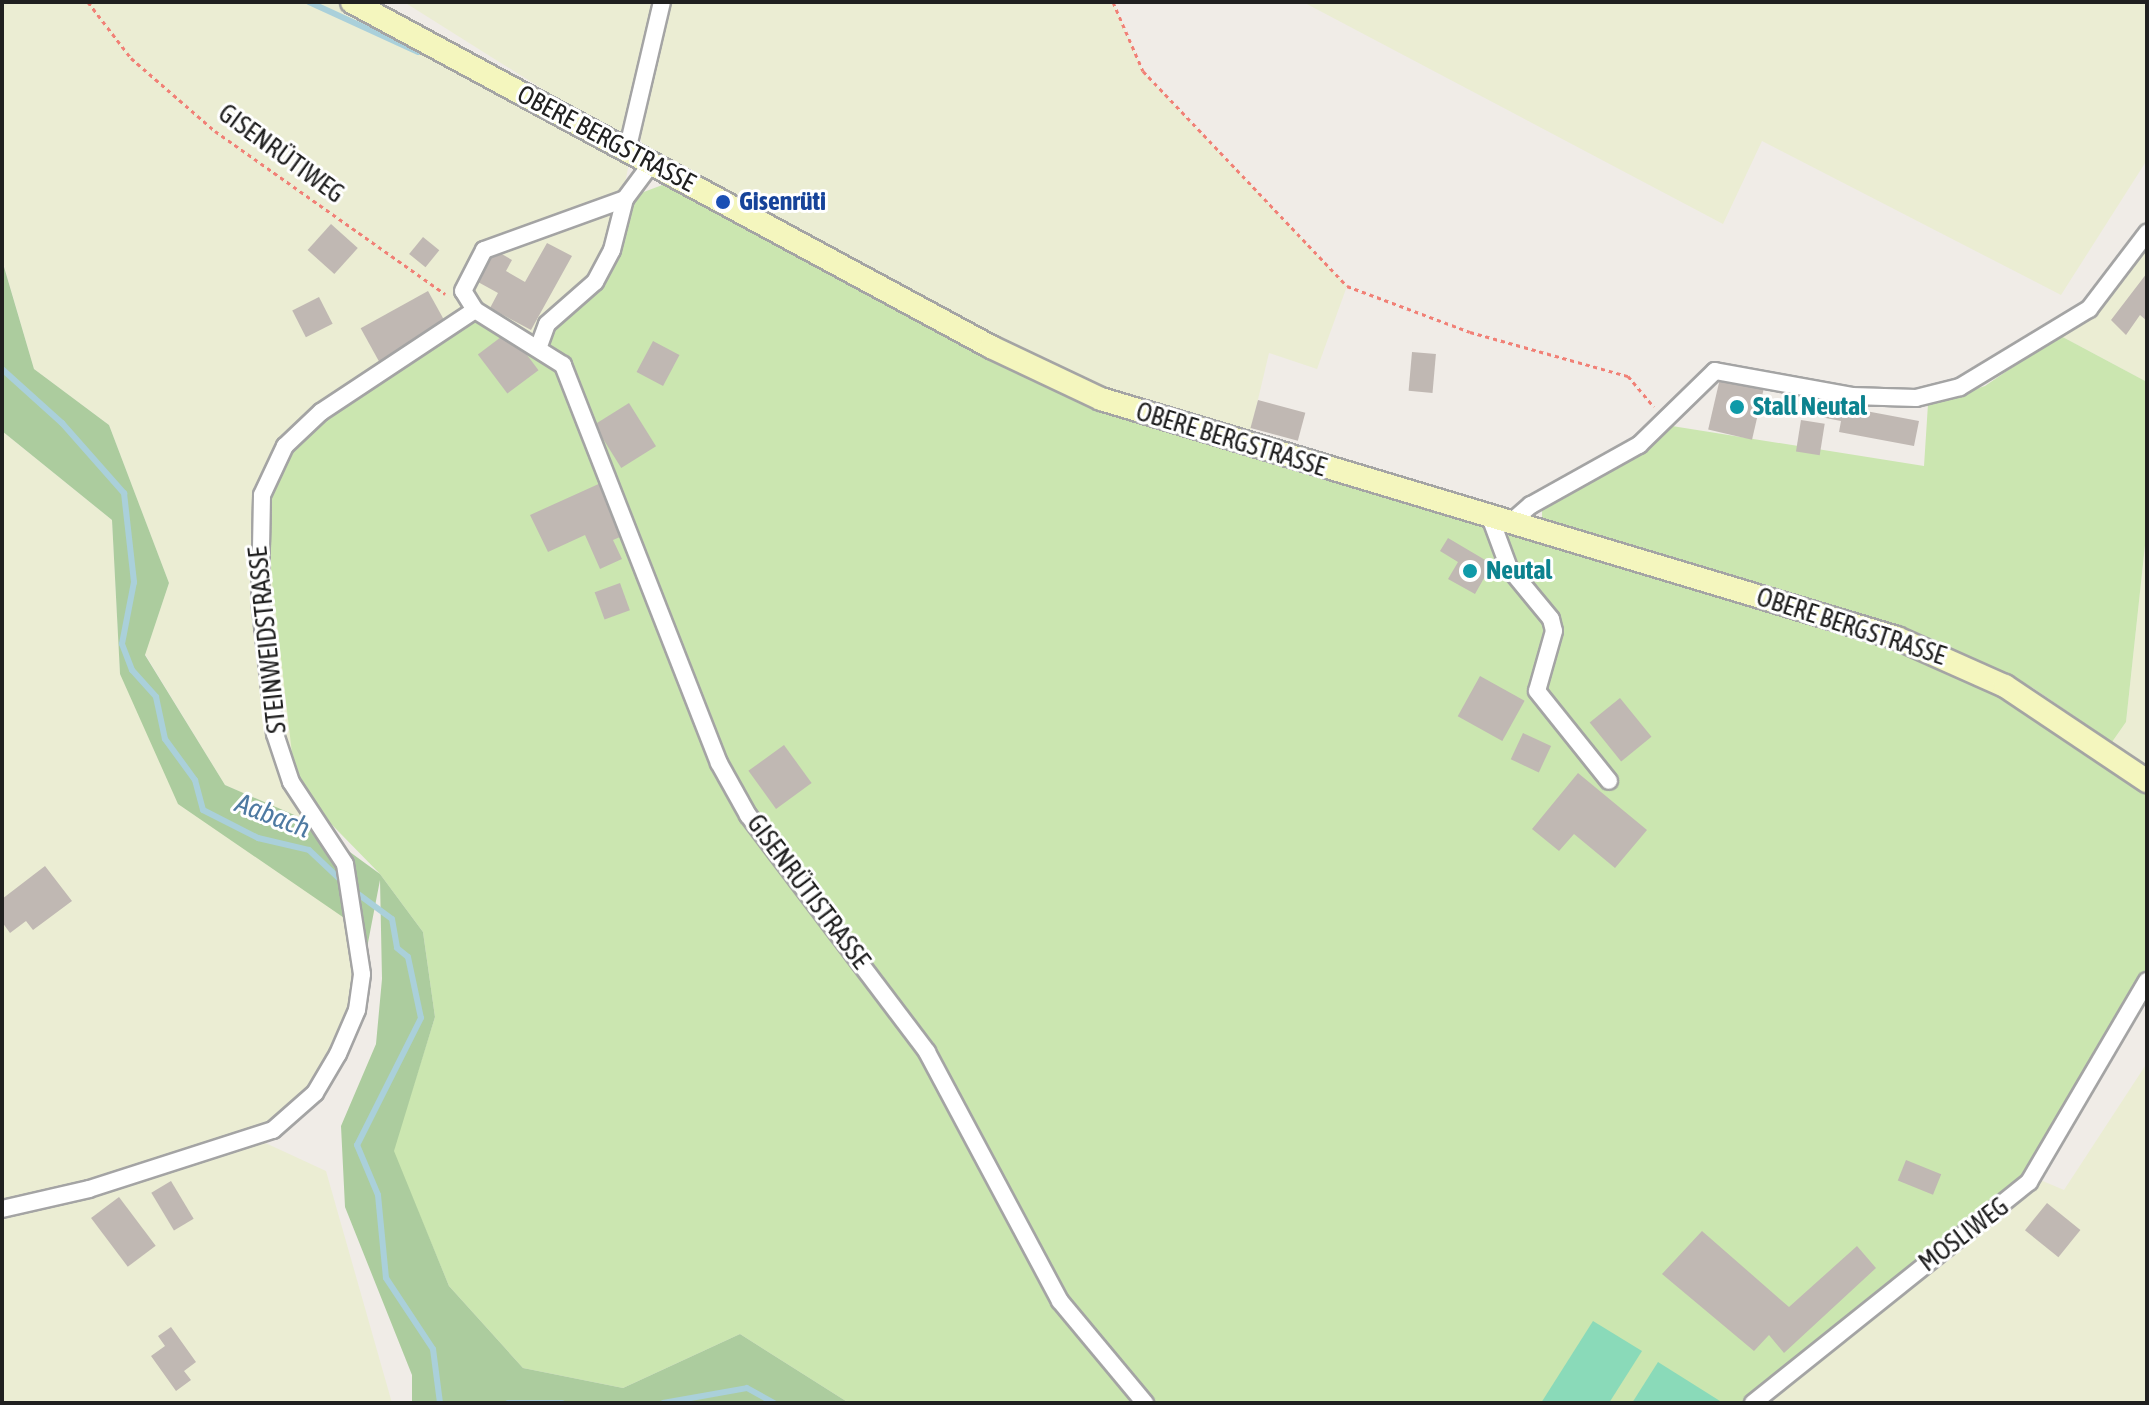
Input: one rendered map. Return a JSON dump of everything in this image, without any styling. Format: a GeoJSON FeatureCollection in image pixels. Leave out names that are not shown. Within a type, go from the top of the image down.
{"type":"FeatureCollection","features":[{"type":"Feature","properties":{"kind":"main road","name":"OBERE BERGSTRASSE"},"geometry":{"type":"LineString","coordinates":[[352,2],[991,347],[1101,399],[1948,657],[2052,714],[2147,781]]}},
{"type":"Feature","properties":{"kind":"street"},"geometry":{"type":"LineString","coordinates":[[627,151],[662,2]]}},
{"type":"Feature","properties":{"kind":"street"},"geometry":{"type":"LineString","coordinates":[[625,199],[484,250],[463,291],[475,310],[539,346],[547,324],[595,282],[612,250],[625,199],[651,164]]}},
{"type":"Feature","properties":{"kind":"street"},"geometry":{"type":"LineString","coordinates":[[1609,781],[1537,691],[1554,631],[1544,608],[1509,568],[1500,520],[1667,423],[1715,371],[1852,396],[1916,398],[1960,387],[2089,309],[2147,233]]}},
{"type":"Feature","properties":{"kind":"street","name":"STEINWEIDSTRASSE"},"geometry":{"type":"LineString","coordinates":[[2,1209],[89,1189],[273,1130],[298,1113],[338,1054],[357,1010],[362,974],[345,864],[291,782],[275,734],[260,600],[262,495],[285,446],[321,412],[475,310]]}},
{"type":"Feature","properties":{"kind":"street","name":"GISENRÜTISTRASSE"},"geometry":{"type":"LineString","coordinates":[[539,346],[563,365],[719,763],[748,815],[927,1052],[1060,1301],[1145,1403]]}},
{"type":"Feature","properties":{"kind":"street","name":"MOSLIWEG"},"geometry":{"type":"LineString","coordinates":[[1753,1403],[2029,1182],[2147,981]]}},
{"type":"Feature","properties":{"kind":"path","name":"GISENRÜTIWEG"},"geometry":{"type":"LineString","coordinates":[[88,2],[131,58],[215,131],[417,280],[475,310]]}},
{"type":"Feature","properties":{"kind":"path"},"geometry":{"type":"LineString","coordinates":[[1113,2],[1143,71],[1347,286],[1470,332],[1628,376],[1667,423]]}},
{"type":"Feature","properties":{"kind":"green space"},"geometry":{"type":"Polygon","coordinates":[[[2,2],[365,2],[629,163],[612,250],[539,346],[262,495],[306,820],[225,785],[145,654],[169,583],[109,425],[34,369],[2,259],[2,2]]]}},
{"type":"Feature","properties":{"kind":"green space"},"geometry":{"type":"Polygon","coordinates":[[[404,2],[660,2],[627,130],[614,134],[404,2]]]}},
{"type":"Feature","properties":{"kind":"green space"},"geometry":{"type":"Polygon","coordinates":[[[665,2],[1113,2],[1143,72],[1347,286],[1317,369],[1269,353],[1247,446],[991,347],[643,145],[638,133],[665,2]]]}},
{"type":"Feature","properties":{"kind":"green space"},"geometry":{"type":"Polygon","coordinates":[[[1303,2],[2147,2],[2147,160],[2061,295],[1762,141],[1723,224],[1303,2]]]}},
{"type":"Feature","properties":{"kind":"green space"},"geometry":{"type":"Polygon","coordinates":[[[665,184],[991,347],[1247,446],[1953,669],[2147,792],[2147,999],[2029,1182],[1753,1403],[849,1403],[740,1334],[623,1388],[523,1368],[449,1286],[393,1151],[435,1017],[423,932],[380,874],[296,788],[262,495],[285,446],[475,310],[540,346],[612,250],[625,199],[665,184]]]}},
{"type":"Feature","properties":{"kind":"green space"},"geometry":{"type":"Polygon","coordinates":[[[2147,231],[2147,382],[2059,335],[2147,231]]]}},
{"type":"Feature","properties":{"kind":"green space"},"geometry":{"type":"Polygon","coordinates":[[[2,260],[34,369],[109,425],[169,583],[145,655],[225,785],[306,820],[380,874],[423,932],[435,1017],[394,1151],[449,1286],[523,1368],[623,1388],[740,1334],[849,1403],[412,1403],[412,1375],[345,1207],[341,1126],[376,1044],[382,979],[380,880],[362,974],[353,924],[178,804],[120,674],[112,520],[2,431],[2,260]]]}},
{"type":"Feature","properties":{"kind":"green space"},"geometry":{"type":"Polygon","coordinates":[[[2059,335],[2147,382],[2147,527],[2126,722],[2112,742],[2033,688],[1919,633],[1542,518],[1542,508],[1551,500],[1672,426],[1924,466],[1928,404],[1985,386],[2059,335]]]}},
{"type":"Feature","properties":{"kind":"green space"},"geometry":{"type":"Polygon","coordinates":[[[2,431],[112,520],[120,674],[353,924],[362,974],[338,1054],[315,1093],[259,1140],[326,1171],[392,1403],[2,1403],[2,431]]]}},
{"type":"Feature","properties":{"kind":"green space"},"geometry":{"type":"Polygon","coordinates":[[[2147,527],[2147,772],[2112,742],[2126,722],[2147,527]]]}},
{"type":"Feature","properties":{"kind":"green space"},"geometry":{"type":"Polygon","coordinates":[[[2147,1063],[2147,1403],[1529,1403],[1782,1071],[2064,1190],[2147,1063]]]}},
{"type":"Feature","properties":{"kind":"green space"},"geometry":{"type":"Polygon","coordinates":[[[1593,1321],[1642,1351],[1609,1403],[1541,1403],[1593,1321]]]}},
{"type":"Feature","properties":{"kind":"green space"},"geometry":{"type":"Polygon","coordinates":[[[1658,1362],[1720,1401],[1719,1403],[1632,1403],[1658,1362]]]}},
{"type":"Feature","properties":{"kind":"building"},"geometry":{"type":"Polygon","coordinates":[[[331,224],[358,248],[334,274],[308,250],[331,224]]]}},
{"type":"Feature","properties":{"kind":"building"},"geometry":{"type":"Polygon","coordinates":[[[423,237],[439,250],[425,267],[409,254],[423,237]]]}},
{"type":"Feature","properties":{"kind":"building"},"geometry":{"type":"Polygon","coordinates":[[[547,243],[572,256],[531,330],[490,308],[498,293],[478,282],[495,250],[512,260],[506,271],[525,282],[547,243]]]}},
{"type":"Feature","properties":{"kind":"building"},"geometry":{"type":"Polygon","coordinates":[[[2147,273],[2147,321],[2140,315],[2126,335],[2111,320],[2147,273]]]}},
{"type":"Feature","properties":{"kind":"building"},"geometry":{"type":"Polygon","coordinates":[[[428,291],[446,324],[379,362],[361,328],[428,291]]]}},
{"type":"Feature","properties":{"kind":"building"},"geometry":{"type":"Polygon","coordinates":[[[319,297],[333,324],[306,337],[292,311],[319,297]]]}},
{"type":"Feature","properties":{"kind":"building"},"geometry":{"type":"Polygon","coordinates":[[[509,331],[538,370],[507,394],[478,354],[509,331]]]}},
{"type":"Feature","properties":{"kind":"building"},"geometry":{"type":"Polygon","coordinates":[[[653,341],[679,355],[663,386],[637,372],[653,341]]]}},
{"type":"Feature","properties":{"kind":"building"},"geometry":{"type":"Polygon","coordinates":[[[1412,352],[1436,354],[1433,393],[1409,391],[1412,352]]]}},
{"type":"Feature","properties":{"kind":"building","name":"Stall Neutal"},"geometry":{"type":"Polygon","coordinates":[[[1721,374],[1765,384],[1752,440],[1708,430],[1721,374]]]}},
{"type":"Feature","properties":{"kind":"building"},"geometry":{"type":"Polygon","coordinates":[[[1802,399],[1919,421],[1914,446],[1839,432],[1841,421],[1800,413],[1802,399]]]}},
{"type":"Feature","properties":{"kind":"building"},"geometry":{"type":"Polygon","coordinates":[[[1258,400],[1305,413],[1298,441],[1250,428],[1258,400]]]}},
{"type":"Feature","properties":{"kind":"building"},"geometry":{"type":"Polygon","coordinates":[[[629,403],[656,446],[621,468],[594,425],[629,403]]]}},
{"type":"Feature","properties":{"kind":"building"},"geometry":{"type":"Polygon","coordinates":[[[1801,420],[1825,424],[1820,455],[1796,452],[1801,420]]]}},
{"type":"Feature","properties":{"kind":"building"},"geometry":{"type":"Polygon","coordinates":[[[603,482],[627,534],[613,540],[622,559],[600,569],[585,535],[548,552],[530,515],[603,482]]]}},
{"type":"Feature","properties":{"kind":"building","name":"Neutal"},"geometry":{"type":"Polygon","coordinates":[[[1448,538],[1492,564],[1475,594],[1448,579],[1458,562],[1440,551],[1448,538]]]}},
{"type":"Feature","properties":{"kind":"building"},"geometry":{"type":"Polygon","coordinates":[[[620,583],[630,610],[605,619],[595,592],[620,583]]]}},
{"type":"Feature","properties":{"kind":"building"},"geometry":{"type":"Polygon","coordinates":[[[1480,676],[1525,701],[1502,741],[1458,716],[1480,676]]]}},
{"type":"Feature","properties":{"kind":"building"},"geometry":{"type":"Polygon","coordinates":[[[1620,698],[1651,737],[1621,761],[1590,723],[1620,698]]]}},
{"type":"Feature","properties":{"kind":"building"},"geometry":{"type":"Polygon","coordinates":[[[1523,733],[1551,746],[1539,772],[1511,759],[1523,733]]]}},
{"type":"Feature","properties":{"kind":"building"},"geometry":{"type":"Polygon","coordinates":[[[784,745],[812,783],[776,809],[748,771],[784,745]]]}},
{"type":"Feature","properties":{"kind":"building"},"geometry":{"type":"Polygon","coordinates":[[[1578,773],[1647,830],[1615,868],[1574,834],[1559,851],[1532,829],[1578,773]]]}},
{"type":"Feature","properties":{"kind":"building"},"geometry":{"type":"Polygon","coordinates":[[[45,866],[72,901],[33,930],[26,921],[10,933],[2,922],[2,899],[45,866]]]}},
{"type":"Feature","properties":{"kind":"building"},"geometry":{"type":"Polygon","coordinates":[[[1906,1160],[1941,1174],[1933,1195],[1898,1180],[1906,1160]]]}},
{"type":"Feature","properties":{"kind":"building"},"geometry":{"type":"Polygon","coordinates":[[[171,1181],[194,1219],[174,1231],[151,1193],[171,1181]]]}},
{"type":"Feature","properties":{"kind":"building"},"geometry":{"type":"Polygon","coordinates":[[[119,1197],[156,1246],[128,1267],[91,1218],[119,1197]]]}},
{"type":"Feature","properties":{"kind":"building"},"geometry":{"type":"Polygon","coordinates":[[[2047,1203],[2080,1230],[2058,1257],[2025,1230],[2047,1203]]]}},
{"type":"Feature","properties":{"kind":"building"},"geometry":{"type":"Polygon","coordinates":[[[1702,1231],[1789,1307],[1857,1246],[1876,1268],[1784,1353],[1769,1335],[1754,1351],[1662,1274],[1702,1231]]]}},
{"type":"Feature","properties":{"kind":"building"},"geometry":{"type":"Polygon","coordinates":[[[171,1327],[196,1362],[184,1371],[191,1380],[176,1391],[151,1356],[165,1346],[158,1336],[171,1327]]]}},
{"type":"Feature","properties":{"kind":"waterway"},"geometry":{"type":"LineString","coordinates":[[309,2],[418,52]]}},
{"type":"Feature","properties":{"kind":"waterway","name":"Aabach"},"geometry":{"type":"LineString","coordinates":[[2,369],[62,423],[124,493],[134,582],[122,644],[132,670],[156,697],[165,739],[195,780],[203,810],[258,838],[309,850],[345,884]]}},
{"type":"Feature","properties":{"kind":"waterway","name":"Aabach"},"geometry":{"type":"LineString","coordinates":[[354,891],[392,919],[397,948],[408,957],[421,1018],[357,1145],[378,1195],[386,1278],[433,1349],[440,1403]]}},
{"type":"Feature","properties":{"kind":"waterway","name":"Aabach"},"geometry":{"type":"LineString","coordinates":[[663,1403],[747,1388],[774,1403]]}},
{"type":"Feature","properties":{"kind":"waterway","name":"Aabach"},"geometry":{"type":"LineString","coordinates":[[508,1403],[562,1403]]}},
{"type":"Feature","properties":{"kind":"place","name":"Gisenrüti"},"geometry":{"type":"Point","coordinates":[723,202]}},
{"type":"Feature","properties":{"kind":"place","name":"Stall Neutal"},"geometry":{"type":"Point","coordinates":[1737,407]}},
{"type":"Feature","properties":{"kind":"place","name":"Neutal"},"geometry":{"type":"Point","coordinates":[1470,571]}}]}
